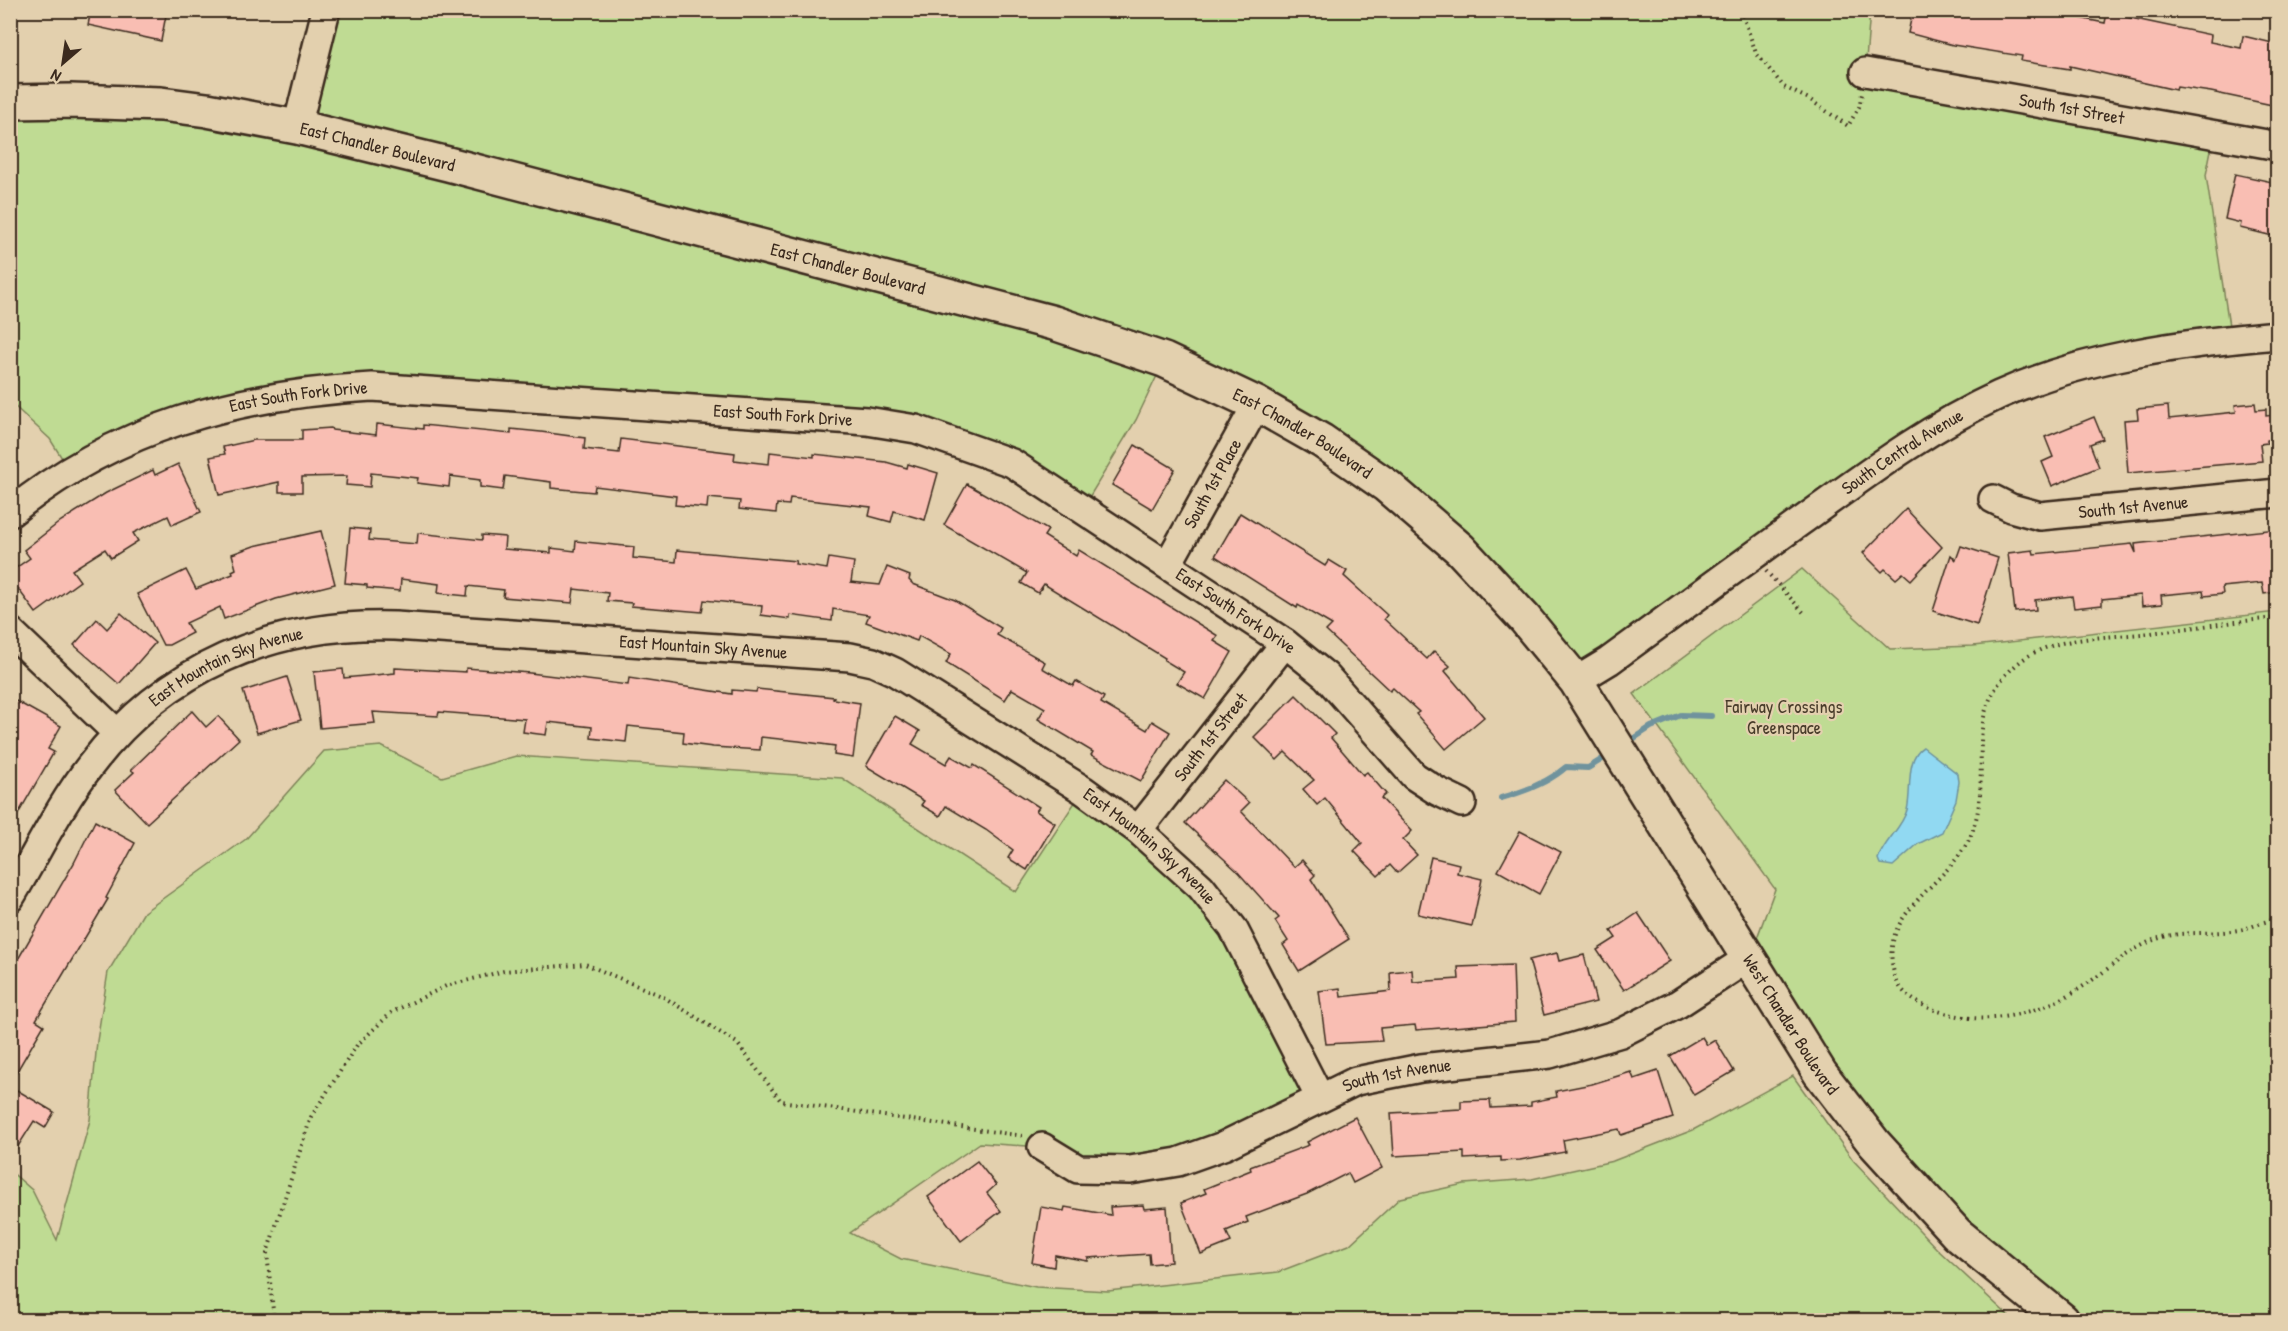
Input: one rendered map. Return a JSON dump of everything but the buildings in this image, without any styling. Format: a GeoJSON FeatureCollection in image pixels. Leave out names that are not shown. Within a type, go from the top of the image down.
{"type":"FeatureCollection","features":[{"type":"Feature","properties":{"kind":"main road","name":"East Chandler Boulevard"},"geometry":{"type":"LineString","coordinates":[[10,102],[71,101],[161,104],[297,127],[1054,323],[1164,360],[1257,404],[1322,441],[1387,486],[1460,549],[1526,619],[1576,681]]}},
{"type":"Feature","properties":{"kind":"main road","name":"West Chandler Boulevard"},"geometry":{"type":"LineString","coordinates":[[1576,681],[1750,957],[1820,1073],[1874,1143],[1957,1234],[2062,1320]]}},
{"type":"Feature","properties":{"kind":"street"},"geometry":{"type":"LineString","coordinates":[[297,127],[326,10]]}},
{"type":"Feature","properties":{"kind":"street","name":"South 1st Street"},"geometry":{"type":"LineString","coordinates":[[1865,72],[2277,146]]}},
{"type":"Feature","properties":{"kind":"street","name":"South Central Avenue"},"geometry":{"type":"LineString","coordinates":[[1576,681],[1609,661],[1887,459],[1951,420],[2000,395],[2046,377],[2172,347],[2277,335]]}},
{"type":"Feature","properties":{"kind":"street","name":"East South Fork Drive"},"geometry":{"type":"LineString","coordinates":[[10,513],[70,471],[129,438],[189,418],[260,399],[320,390],[372,387],[867,421],[916,429],[1012,463],[1285,643],[1326,676],[1414,776],[1462,803]]}},
{"type":"Feature","properties":{"kind":"street","name":"South 1st Place"},"geometry":{"type":"LineString","coordinates":[[1168,564],[1257,404]]}},
{"type":"Feature","properties":{"kind":"street","name":"South 1st Avenue"},"geometry":{"type":"LineString","coordinates":[[1993,499],[2011,508],[2040,516],[2277,493]]}},
{"type":"Feature","properties":{"kind":"street","name":"East Mountain Sky Avenue"},"geometry":{"type":"LineString","coordinates":[[10,898],[89,767],[117,733],[181,679],[245,648],[283,636],[352,625],[788,651],[850,657],[873,662],[895,672],[1083,790],[1138,830],[1201,887],[1233,928],[1320,1098]]}},
{"type":"Feature","properties":{"kind":"street"},"geometry":{"type":"LineString","coordinates":[[10,631],[117,733]]}},
{"type":"Feature","properties":{"kind":"street","name":"South 1st Street"},"geometry":{"type":"LineString","coordinates":[[1138,830],[1285,643]]}},
{"type":"Feature","properties":{"kind":"street","name":"South 1st Avenue"},"geometry":{"type":"LineString","coordinates":[[1042,1146],[1078,1169],[1130,1170],[1178,1162],[1223,1146],[1356,1080],[1452,1063],[1510,1060],[1583,1046],[1647,1021],[1750,957]]}},
{"type":"Feature","properties":{"kind":"path"},"geometry":{"type":"LineString","coordinates":[[1741,10],[1756,53],[1784,87],[1809,99],[1848,126],[1859,107],[1865,72]]}},
{"type":"Feature","properties":{"kind":"path"},"geometry":{"type":"LineString","coordinates":[[1752,556],[1804,613]]}},
{"type":"Feature","properties":{"kind":"path"},"geometry":{"type":"LineString","coordinates":[[2277,618],[2075,641],[2042,649],[2018,663],[2000,682],[1991,697],[1980,727],[1982,778],[1978,808],[1971,834],[1960,858],[1945,874],[1928,886],[1902,919],[1892,942],[1891,965],[1899,987],[1915,1001],[1940,1011],[1970,1018],[2002,1018],[2049,1005],[2082,987],[2145,944],[2168,935],[2240,930],[2261,921],[2277,919]]}},
{"type":"Feature","properties":{"kind":"path"},"geometry":{"type":"LineString","coordinates":[[274,1320],[267,1253],[287,1185],[311,1117],[357,1045],[392,1012],[446,986],[504,971],[585,963],[662,996],[737,1043],[782,1101],[1019,1133],[1042,1146]]}},
{"type":"Feature","properties":{"kind":"green space"},"geometry":{"type":"Polygon","coordinates":[[[326,11],[1870,11],[1865,72],[2214,135],[2206,175],[2231,339],[1999,395],[1576,681],[1387,486],[1164,361],[1136,420],[1082,509],[961,443],[616,403],[260,399],[70,471],[50,439],[11,403],[10,102],[297,127],[326,11]]]}},
{"type":"Feature","properties":{"kind":"green space","name":"Fairway Crossings Greenspace"},"geometry":{"type":"Polygon","coordinates":[[[1802,569],[1890,649],[1973,646],[2277,612],[2277,1320],[2062,1320],[1957,1234],[1750,957],[1775,889],[1634,694],[1802,569]]]}},
{"type":"Feature","properties":{"kind":"green space"},"geometry":{"type":"Polygon","coordinates":[[[381,746],[442,777],[516,756],[842,778],[1016,892],[1083,790],[1201,887],[1320,1098],[1130,1170],[1042,1147],[980,1143],[850,1233],[901,1259],[1036,1287],[1108,1291],[1278,1272],[1349,1245],[1400,1198],[1464,1184],[1532,1179],[1613,1161],[1693,1130],[1793,1076],[1853,1160],[1938,1250],[2013,1320],[11,1320],[10,1171],[32,1190],[57,1240],[90,1120],[97,1041],[108,972],[144,912],[246,839],[324,751],[381,746]]]}},
{"type":"Feature","properties":{"kind":"water"},"geometry":{"type":"Polygon","coordinates":[[[1923,747],[1958,774],[1956,800],[1942,832],[1918,844],[1893,866],[1880,864],[1878,859],[1884,846],[1905,817],[1911,767],[1917,752],[1923,747]]]}},
{"type":"Feature","properties":{"kind":"waterway"},"geometry":{"type":"LineString","coordinates":[[1625,744],[1651,727],[1681,715],[1711,716]]}},
{"type":"Feature","properties":{"kind":"waterway"},"geometry":{"type":"LineString","coordinates":[[1501,798],[1535,786],[1566,767],[1588,768],[1609,755]]}}]}
